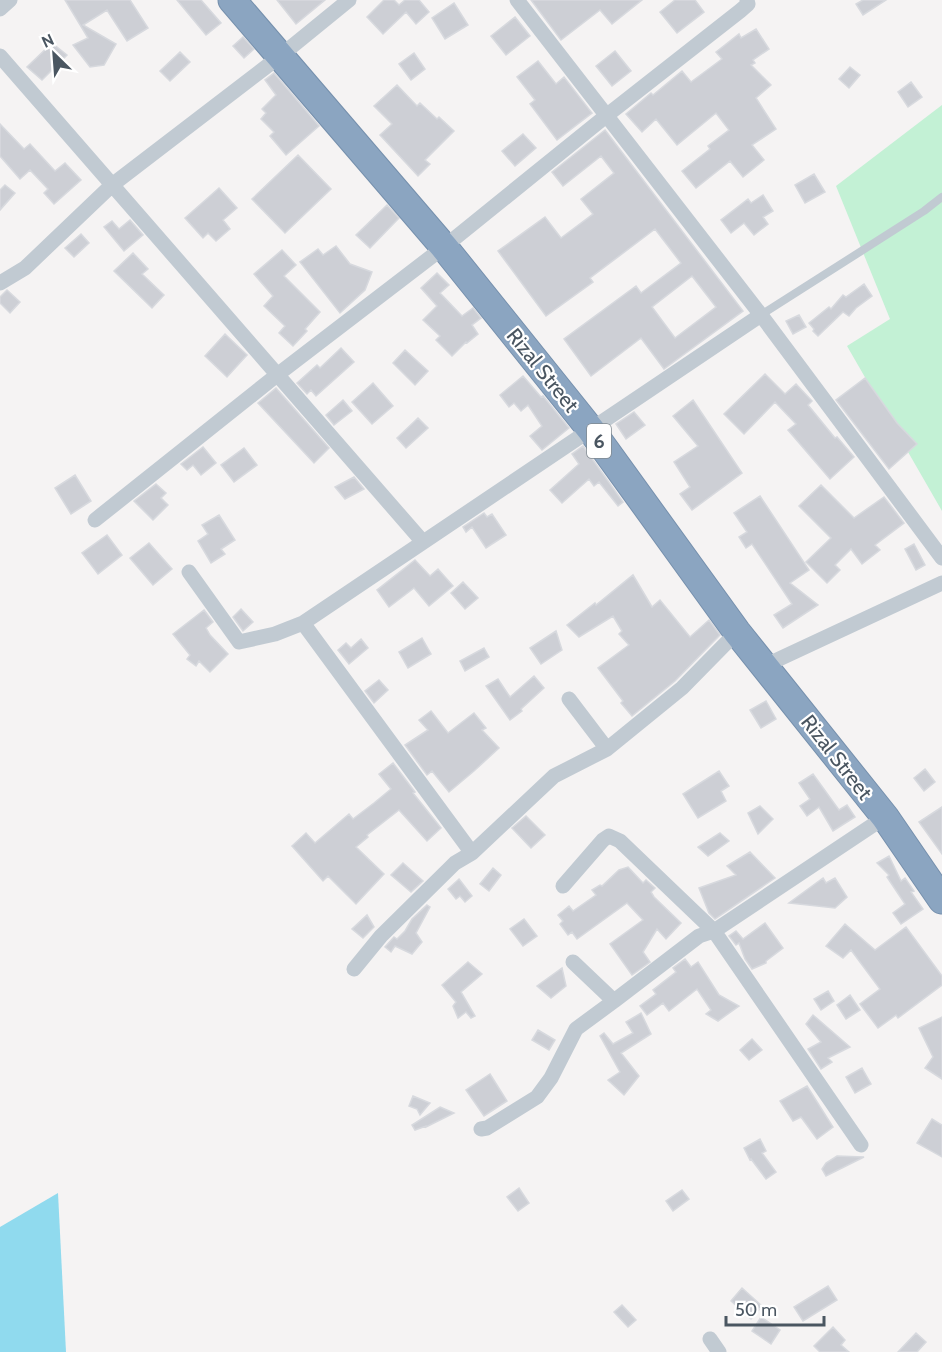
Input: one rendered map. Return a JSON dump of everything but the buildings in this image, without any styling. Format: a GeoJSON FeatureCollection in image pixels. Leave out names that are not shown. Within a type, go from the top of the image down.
{"type":"FeatureCollection","features":[{"type":"Feature","properties":{"kind":"highway","name":"Rizal Street"},"geometry":{"type":"LineString","coordinates":[[232,0],[444,247],[591,430],[737,632],[885,817],[942,900]]}},
{"type":"Feature","properties":{"kind":"street"},"geometry":{"type":"LineString","coordinates":[[0,9],[10,0]]}},
{"type":"Feature","properties":{"kind":"street"},"geometry":{"type":"LineString","coordinates":[[0,283],[25,268],[112,185],[279,57],[349,0]]}},
{"type":"Feature","properties":{"kind":"street"},"geometry":{"type":"LineString","coordinates":[[517,0],[761,315],[942,558]]}},
{"type":"Feature","properties":{"kind":"street"},"geometry":{"type":"LineString","coordinates":[[95,520],[277,375],[444,247],[740,11],[748,4],[747,0]]}},
{"type":"Feature","properties":{"kind":"street"},"geometry":{"type":"LineString","coordinates":[[0,56],[423,542]]}},
{"type":"Feature","properties":{"kind":"street"},"geometry":{"type":"LineString","coordinates":[[189,572],[240,642],[275,634],[303,623],[761,315]]}},
{"type":"Feature","properties":{"kind":"street"},"geometry":{"type":"LineString","coordinates":[[764,666],[942,583]]}},
{"type":"Feature","properties":{"kind":"street"},"geometry":{"type":"LineString","coordinates":[[303,623],[472,853]]}},
{"type":"Feature","properties":{"kind":"street"},"geometry":{"type":"LineString","coordinates":[[354,969],[381,936],[455,863],[472,853],[554,776],[607,749],[682,688],[737,632]]}},
{"type":"Feature","properties":{"kind":"street"},"geometry":{"type":"LineString","coordinates":[[569,699],[607,749]]}},
{"type":"Feature","properties":{"kind":"street"},"geometry":{"type":"LineString","coordinates":[[481,1129],[487,1128],[537,1097],[551,1078],[576,1029],[699,936],[714,931],[885,817]]}},
{"type":"Feature","properties":{"kind":"street"},"geometry":{"type":"LineString","coordinates":[[563,886],[603,840],[609,836],[620,841],[714,931],[861,1145]]}},
{"type":"Feature","properties":{"kind":"street"},"geometry":{"type":"LineString","coordinates":[[573,962],[614,1001]]}},
{"type":"Feature","properties":{"kind":"street"},"geometry":{"type":"LineString","coordinates":[[710,1339],[719,1352]]}},
{"type":"Feature","properties":{"kind":"lane"},"geometry":{"type":"LineString","coordinates":[[761,315],[942,198]]}},
{"type":"Feature","properties":{"kind":"green space"},"geometry":{"type":"Polygon","coordinates":[[[942,105],[942,511],[847,346],[890,319],[836,186],[942,105]]]}},
{"type":"Feature","properties":{"kind":"water"},"geometry":{"type":"Polygon","coordinates":[[[58,1193],[66,1352],[0,1352],[0,1227],[58,1193]]]}}]}
